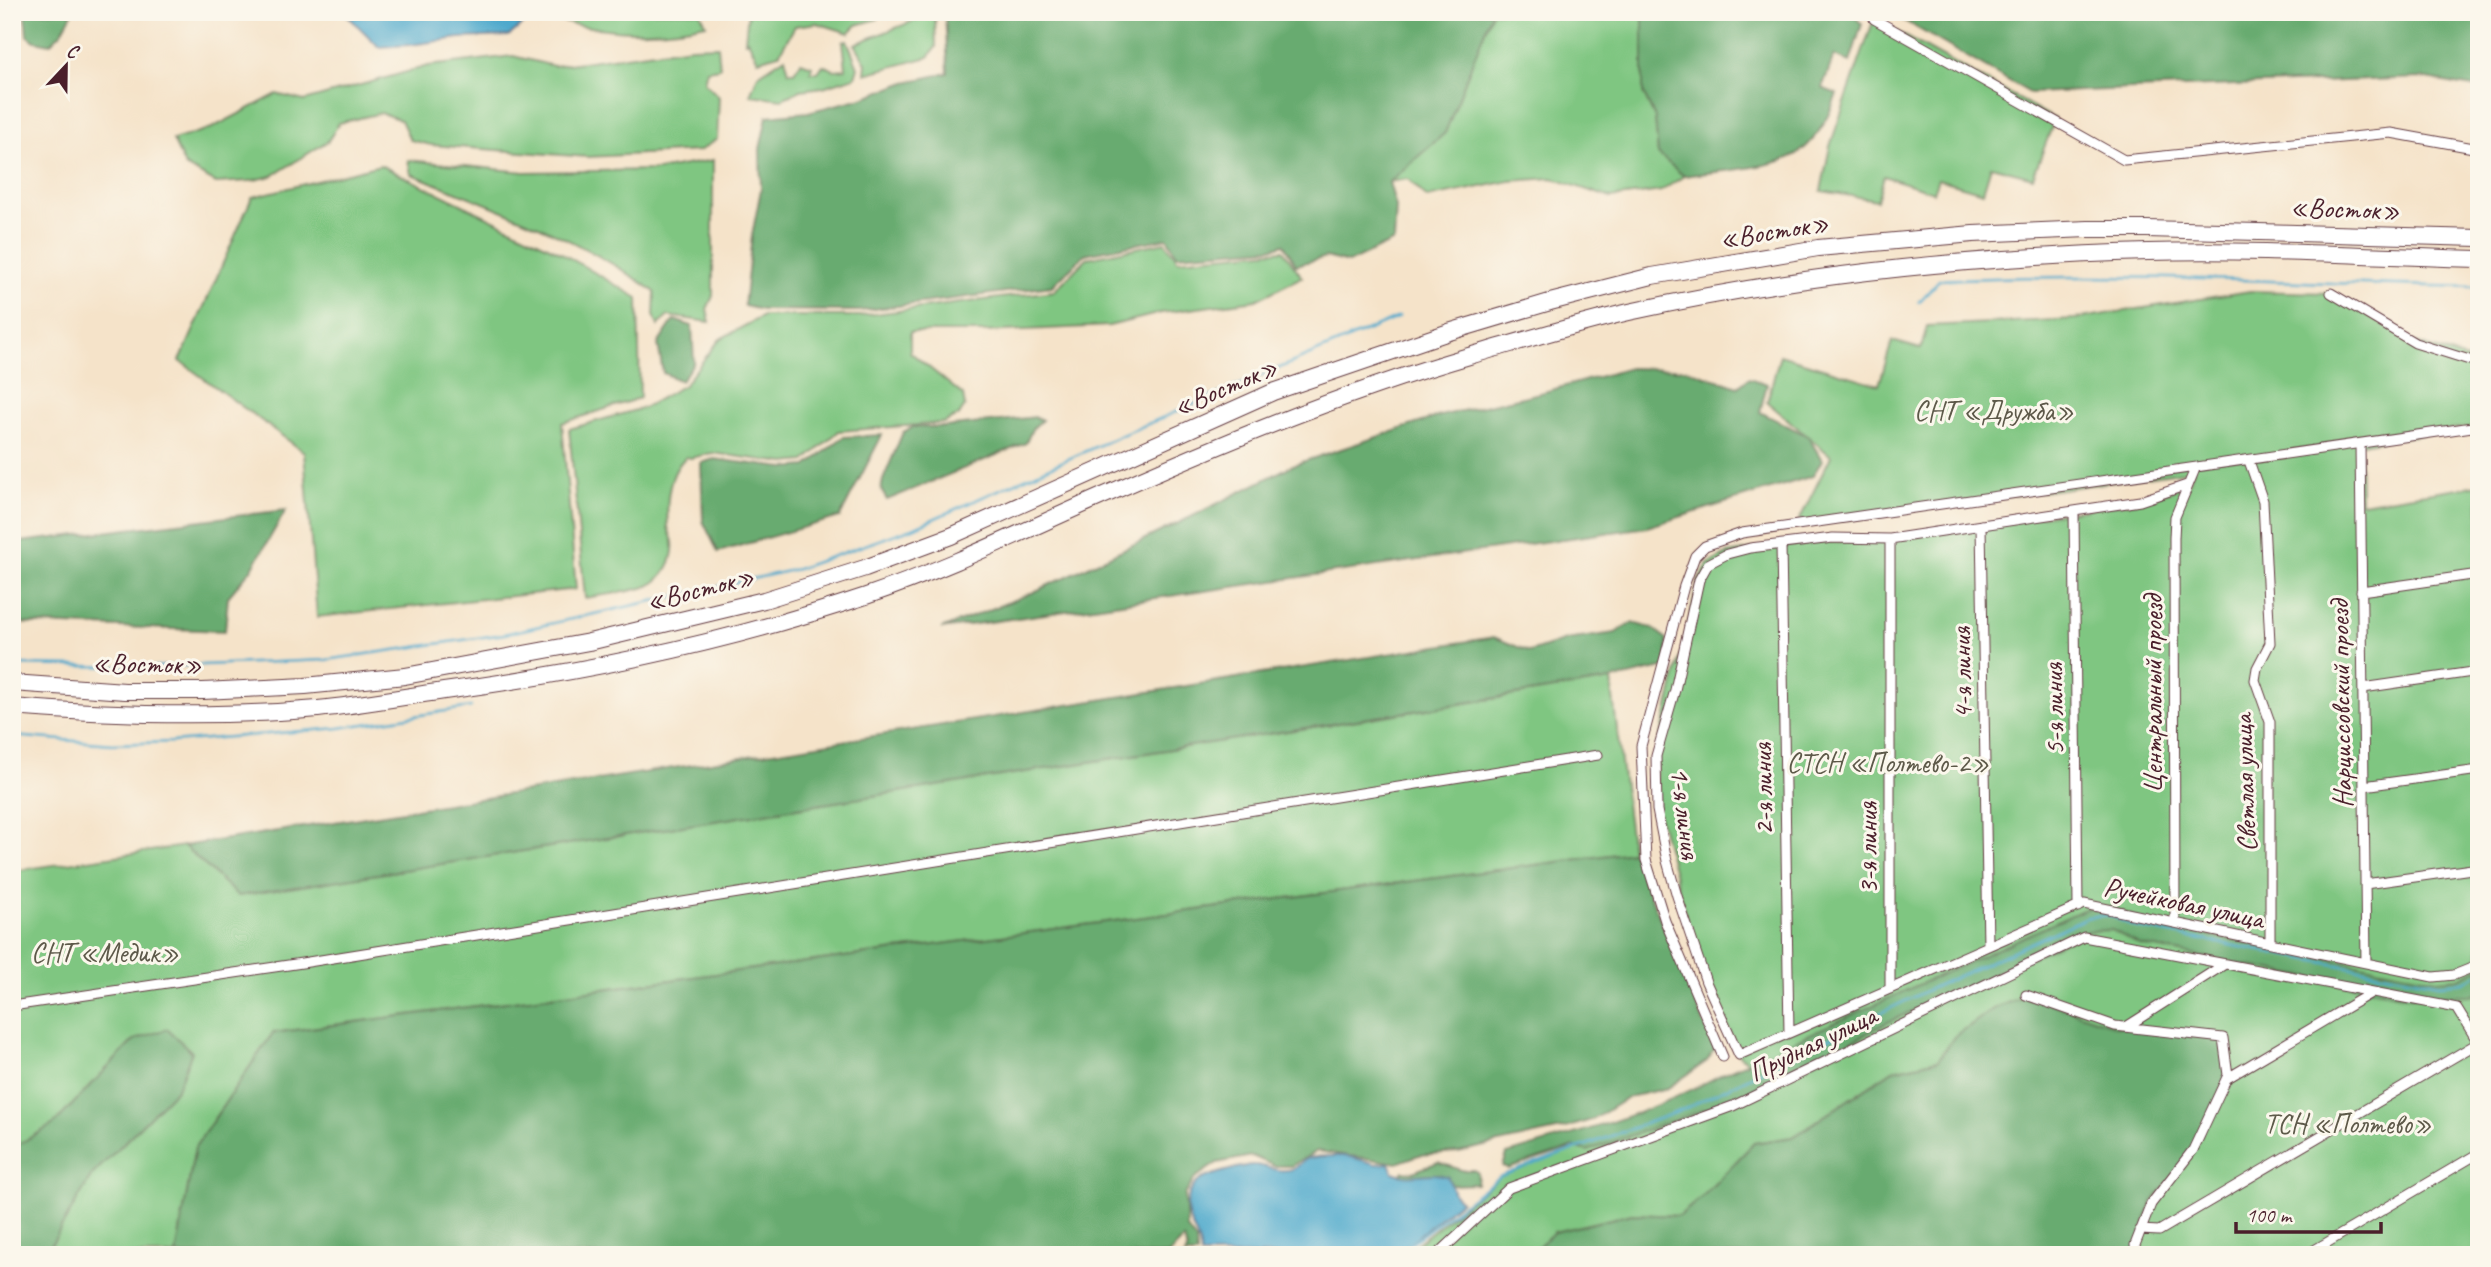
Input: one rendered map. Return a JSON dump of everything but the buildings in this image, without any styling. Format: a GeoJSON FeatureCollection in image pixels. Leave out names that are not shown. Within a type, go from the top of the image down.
{"type":"FeatureCollection","features":[{"type":"Feature","properties":{"kind":"highway","name":"«Восток»"},"geometry":{"type":"LineString","coordinates":[[12,683],[125,691],[203,691],[304,686],[405,676],[589,642],[764,600],[865,568],[951,536],[1273,392],[1449,332],[1651,276],[1818,247],[1973,234],[2147,229],[2479,238]]}},
{"type":"Feature","properties":{"kind":"highway","name":"«Восток»"},"geometry":{"type":"LineString","coordinates":[[12,707],[124,714],[309,710],[362,705],[502,683],[680,649],[867,596],[972,555],[1277,421],[1370,387],[1624,313],[1754,288],[1974,261],[2149,252],[2479,259]]}},
{"type":"Feature","properties":{"kind":"street"},"geometry":{"type":"LineString","coordinates":[[1874,19],[2124,160],[2391,133],[2479,149]]}},
{"type":"Feature","properties":{"kind":"street"},"geometry":{"type":"LineString","coordinates":[[2331,293],[2416,343],[2479,363]]}},
{"type":"Feature","properties":{"kind":"street"},"geometry":{"type":"LineString","coordinates":[[1723,1057],[1665,921],[1646,860],[1641,746],[1684,586],[1695,556],[1705,546],[1742,533],[2479,426]]}},
{"type":"Feature","properties":{"kind":"street","name":"Нарциссовский проезд"},"geometry":{"type":"LineString","coordinates":[[2360,444],[2366,963]]}},
{"type":"Feature","properties":{"kind":"street","name":"Светлая улица"},"geometry":{"type":"LineString","coordinates":[[2249,461],[2263,501],[2270,643],[2257,668],[2255,680],[2270,722],[2270,943]]}},
{"type":"Feature","properties":{"kind":"street","name":"Центральный проезд"},"geometry":{"type":"LineString","coordinates":[[2175,923],[2174,538],[2175,517],[2194,469]]}},
{"type":"Feature","properties":{"kind":"street","name":"1-я линия"},"geometry":{"type":"LineString","coordinates":[[1739,1055],[1706,982],[1667,861],[1657,810],[1656,756],[1675,690],[1699,580],[1708,565],[1727,554],[1750,548],[1833,538],[1889,539],[2140,502],[2187,485]]}},
{"type":"Feature","properties":{"kind":"street","name":"5-я линия"},"geometry":{"type":"LineString","coordinates":[[2074,511],[2078,907]]}},
{"type":"Feature","properties":{"kind":"street","name":"4-я линия"},"geometry":{"type":"LineString","coordinates":[[1981,525],[1988,946]]}},
{"type":"Feature","properties":{"kind":"street","name":"3-я линия"},"geometry":{"type":"LineString","coordinates":[[1889,539],[1890,989]]}},
{"type":"Feature","properties":{"kind":"street","name":"2-я линия"},"geometry":{"type":"LineString","coordinates":[[1781,545],[1789,1033]]}},
{"type":"Feature","properties":{"kind":"street"},"geometry":{"type":"LineString","coordinates":[[2361,591],[2479,574]]}},
{"type":"Feature","properties":{"kind":"street"},"geometry":{"type":"LineString","coordinates":[[2362,688],[2479,671]]}},
{"type":"Feature","properties":{"kind":"street"},"geometry":{"type":"LineString","coordinates":[[12,1006],[329,958],[1598,755]]}},
{"type":"Feature","properties":{"kind":"street"},"geometry":{"type":"LineString","coordinates":[[2364,786],[2479,770]]}},
{"type":"Feature","properties":{"kind":"street"},"geometry":{"type":"LineString","coordinates":[[2365,884],[2479,868]]}},
{"type":"Feature","properties":{"kind":"street","name":"Ручейковая улица"},"geometry":{"type":"LineString","coordinates":[[1739,1055],[2084,904],[2433,977],[2454,975],[2479,965]]}},
{"type":"Feature","properties":{"kind":"street","name":"Прудная улица"},"geometry":{"type":"LineString","coordinates":[[1437,1255],[1509,1188],[1733,1106],[2084,937],[2371,993],[2457,1007],[2478,1044]]}},
{"type":"Feature","properties":{"kind":"street"},"geometry":{"type":"LineString","coordinates":[[2126,1027],[2225,964]]}},
{"type":"Feature","properties":{"kind":"street"},"geometry":{"type":"LineString","coordinates":[[2226,1079],[2371,993]]}},
{"type":"Feature","properties":{"kind":"street"},"geometry":{"type":"LineString","coordinates":[[2026,995],[2115,1026],[2223,1038],[2228,1075],[2193,1150],[2151,1204],[2135,1245],[2136,1255]]}},
{"type":"Feature","properties":{"kind":"street"},"geometry":{"type":"LineString","coordinates":[[2140,1230],[2159,1231],[2478,1044]]}},
{"type":"Feature","properties":{"kind":"street"},"geometry":{"type":"LineString","coordinates":[[2306,1255],[2479,1153]]}},
{"type":"Feature","properties":{"kind":"green space"},"geometry":{"type":"Polygon","coordinates":[[[25,12],[73,12],[62,32],[50,44],[35,41],[27,35],[25,12]]]}},
{"type":"Feature","properties":{"kind":"green space"},"geometry":{"type":"Polygon","coordinates":[[[543,12],[700,12],[706,24],[663,30],[620,30],[565,22],[543,12]]]}},
{"type":"Feature","properties":{"kind":"green space"},"geometry":{"type":"Polygon","coordinates":[[[748,12],[874,12],[878,19],[857,25],[849,33],[817,23],[795,26],[779,54],[758,60],[748,40],[745,41],[748,12]]]}},
{"type":"Feature","properties":{"kind":"green space"},"geometry":{"type":"Polygon","coordinates":[[[945,12],[1492,12],[1445,133],[1389,182],[1396,207],[1394,241],[1348,263],[1326,257],[1296,265],[1284,244],[1271,248],[1177,255],[1167,238],[1085,254],[1052,286],[859,311],[762,310],[744,306],[752,236],[761,189],[760,149],[767,116],[808,112],[862,98],[906,82],[948,73],[945,12]]]}},
{"type":"Feature","properties":{"kind":"green space"},"geometry":{"type":"Polygon","coordinates":[[[1492,12],[1643,12],[1643,92],[1655,118],[1658,154],[1684,176],[1661,191],[1611,198],[1552,178],[1510,181],[1427,198],[1408,179],[1388,182],[1445,133],[1492,12]]]}},
{"type":"Feature","properties":{"kind":"green space"},"geometry":{"type":"Polygon","coordinates":[[[1643,12],[1850,12],[1862,24],[1850,62],[1834,56],[1822,88],[1837,94],[1823,126],[1800,152],[1761,166],[1684,176],[1658,154],[1655,118],[1643,92],[1643,12]]]}},
{"type":"Feature","properties":{"kind":"green space"},"geometry":{"type":"Polygon","coordinates":[[[1889,12],[2479,12],[2479,88],[2421,78],[2030,93],[1889,12]]]}},
{"type":"Feature","properties":{"kind":"green space"},"geometry":{"type":"Polygon","coordinates":[[[931,14],[935,15],[936,47],[929,57],[865,74],[866,63],[855,44],[931,14]]]}},
{"type":"Feature","properties":{"kind":"green space"},"geometry":{"type":"Polygon","coordinates":[[[1874,19],[2055,119],[2033,177],[1991,166],[1983,192],[1938,179],[1933,192],[1884,176],[1877,200],[1821,191],[1830,146],[1874,19]]]}},
{"type":"Feature","properties":{"kind":"green space"},"geometry":{"type":"Polygon","coordinates":[[[847,40],[858,67],[855,77],[823,87],[801,90],[782,99],[750,95],[758,75],[785,57],[789,72],[794,72],[801,62],[812,66],[811,72],[818,72],[823,65],[834,70],[846,69],[843,41],[847,40]]]}},
{"type":"Feature","properties":{"kind":"green space"},"geometry":{"type":"Polygon","coordinates":[[[718,46],[720,68],[707,70],[704,82],[719,97],[717,139],[699,151],[588,157],[431,145],[410,140],[401,120],[381,113],[339,123],[328,141],[272,176],[250,181],[216,183],[185,166],[173,140],[212,128],[277,94],[304,101],[428,66],[513,56],[554,66],[691,47],[718,46]]]}},
{"type":"Feature","properties":{"kind":"green space"},"geometry":{"type":"Polygon","coordinates":[[[408,160],[524,172],[658,170],[713,160],[713,296],[707,309],[710,322],[668,316],[658,326],[654,315],[655,292],[627,273],[538,226],[411,174],[408,160]]]}},
{"type":"Feature","properties":{"kind":"green space"},"geometry":{"type":"Polygon","coordinates":[[[380,165],[556,250],[638,298],[640,398],[562,423],[576,589],[317,617],[304,452],[180,361],[252,197],[380,165]]]}},
{"type":"Feature","properties":{"kind":"green space"},"geometry":{"type":"Polygon","coordinates":[[[1165,242],[1178,260],[1283,250],[1302,277],[1256,300],[1161,313],[1109,326],[983,332],[910,332],[910,352],[963,395],[965,406],[959,415],[944,423],[839,431],[805,461],[785,463],[712,453],[686,457],[675,471],[670,489],[667,508],[673,549],[663,574],[654,583],[642,588],[585,598],[569,429],[643,408],[684,385],[720,339],[763,316],[859,316],[1054,291],[1087,258],[1165,242]]]}},
{"type":"Feature","properties":{"kind":"green space"},"geometry":{"type":"Polygon","coordinates":[[[2250,291],[2331,293],[2415,343],[2479,363],[2479,426],[2360,444],[2361,503],[2479,485],[2479,1255],[2136,1255],[1954,1037],[1938,1060],[1893,1070],[1793,1137],[1754,1143],[1702,1197],[1679,1216],[1632,1214],[1555,1232],[1529,1255],[1403,1255],[1501,1176],[1680,1111],[1761,1072],[1739,1055],[1693,943],[1657,810],[1656,756],[1699,580],[1708,564],[1727,554],[1781,545],[1890,539],[2140,501],[2187,485],[2194,470],[1796,527],[1831,456],[1767,402],[1780,355],[1879,385],[1892,341],[1921,349],[1927,326],[2075,319],[2250,291]]]}},
{"type":"Feature","properties":{"kind":"green space"},"geometry":{"type":"Polygon","coordinates":[[[674,320],[692,326],[694,362],[681,381],[663,373],[658,344],[674,320]]]}},
{"type":"Feature","properties":{"kind":"green space"},"geometry":{"type":"Polygon","coordinates":[[[1630,368],[1685,369],[1738,387],[1749,378],[1767,384],[1760,412],[1808,436],[1822,460],[1813,476],[1647,527],[941,629],[1034,592],[1293,465],[1440,416],[1544,392],[1630,368]]]}},
{"type":"Feature","properties":{"kind":"green space"},"geometry":{"type":"Polygon","coordinates":[[[1036,417],[1042,420],[1032,429],[1026,443],[887,500],[881,490],[903,432],[913,427],[944,427],[1036,417]]]}},
{"type":"Feature","properties":{"kind":"green space"},"geometry":{"type":"Polygon","coordinates":[[[882,435],[840,517],[718,552],[703,521],[701,463],[714,459],[784,468],[807,466],[843,437],[882,435]]]}},
{"type":"Feature","properties":{"kind":"green space"},"geometry":{"type":"Polygon","coordinates":[[[286,510],[253,567],[228,597],[225,631],[12,623],[12,543],[286,510]]]}},
{"type":"Feature","properties":{"kind":"green space"},"geometry":{"type":"Polygon","coordinates":[[[1632,623],[1652,628],[1667,639],[1667,667],[1611,680],[238,896],[184,846],[1494,637],[1530,652],[1566,640],[1615,633],[1632,623]]]}},
{"type":"Feature","properties":{"kind":"green space","name":"СНТ «Медик»"},"geometry":{"type":"Polygon","coordinates":[[[1611,680],[1632,852],[273,1033],[195,1147],[176,1255],[45,1255],[92,1175],[177,1089],[134,1040],[54,1124],[12,1148],[12,871],[184,846],[238,896],[1611,680]]]}},
{"type":"Feature","properties":{"kind":"green space"},"geometry":{"type":"Polygon","coordinates":[[[1632,852],[1715,1049],[1707,1061],[1668,1088],[1629,1097],[1594,1119],[1566,1128],[1458,1152],[1419,1155],[1397,1163],[1317,1151],[1291,1166],[1274,1166],[1252,1156],[1217,1163],[1195,1178],[1185,1195],[1187,1229],[1196,1241],[1197,1255],[1185,1255],[1187,1251],[1184,1239],[1168,1255],[176,1255],[195,1147],[273,1033],[1632,852]]]}},
{"type":"Feature","properties":{"kind":"green space"},"geometry":{"type":"Polygon","coordinates":[[[2115,908],[2143,922],[2437,980],[2459,978],[2479,968],[2479,991],[2471,995],[2406,996],[2140,945],[2112,930],[2089,931],[1886,1023],[1827,1055],[1729,1101],[1588,1151],[1574,1147],[1508,1169],[1503,1166],[1507,1154],[1617,1120],[1670,1099],[2085,909],[2115,908]]]}},
{"type":"Feature","properties":{"kind":"green space"},"geometry":{"type":"Polygon","coordinates":[[[2026,995],[2115,1026],[2223,1038],[2228,1075],[2193,1150],[2151,1204],[2136,1255],[1529,1255],[1554,1232],[1632,1214],[1679,1216],[1702,1197],[1754,1143],[1793,1137],[1893,1070],[1938,1060],[1954,1037],[1993,1009],[2026,995]]]}},
{"type":"Feature","properties":{"kind":"green space"},"geometry":{"type":"Polygon","coordinates":[[[167,1029],[192,1052],[177,1089],[92,1175],[45,1255],[12,1255],[12,1148],[54,1124],[134,1040],[167,1029]]]}},
{"type":"Feature","properties":{"kind":"green space"},"geometry":{"type":"Polygon","coordinates":[[[1438,1162],[1461,1170],[1474,1170],[1478,1173],[1477,1184],[1452,1185],[1448,1179],[1436,1174],[1400,1175],[1403,1171],[1413,1172],[1438,1162]]]}},
{"type":"Feature","properties":{"kind":"water"},"geometry":{"type":"Polygon","coordinates":[[[344,12],[537,12],[509,36],[460,38],[379,47],[344,12]]]}},
{"type":"Feature","properties":{"kind":"water"},"geometry":{"type":"Polygon","coordinates":[[[1347,1156],[1376,1164],[1389,1163],[1393,1172],[1400,1174],[1434,1174],[1448,1177],[1454,1194],[1461,1201],[1395,1255],[1201,1255],[1187,1207],[1191,1191],[1199,1181],[1217,1173],[1251,1165],[1286,1170],[1309,1158],[1347,1156]]]}},
{"type":"Feature","properties":{"kind":"waterway"},"geometry":{"type":"LineString","coordinates":[[1919,302],[1939,280],[2007,278],[2141,277],[2479,287]]}},
{"type":"Feature","properties":{"kind":"waterway"},"geometry":{"type":"LineString","coordinates":[[153,667],[326,660],[504,634],[797,569],[913,528],[1399,317]]}},
{"type":"Feature","properties":{"kind":"waterway"},"geometry":{"type":"LineString","coordinates":[[12,665],[140,667]]}},
{"type":"Feature","properties":{"kind":"waterway"},"geometry":{"type":"LineString","coordinates":[[12,736],[113,744],[172,742],[339,728],[471,707]]}},
{"type":"Feature","properties":{"kind":"waterway"},"geometry":{"type":"LineString","coordinates":[[1395,1255],[1501,1176],[1680,1111],[1934,987],[2088,917],[2109,915],[2138,928],[2440,984],[2464,982],[2479,974]]}},
{"type":"Feature","properties":{"kind":"park label","name":"СНТ «Дружба»"},"geometry":{"type":"Point","coordinates":[1994,410]}},
{"type":"Feature","properties":{"kind":"park label","name":"СТСН «Полтево-2»"},"geometry":{"type":"Point","coordinates":[1888,762]}},
{"type":"Feature","properties":{"kind":"park label","name":"ТСН «Полтево»"},"geometry":{"type":"Point","coordinates":[2348,1123]}}]}
